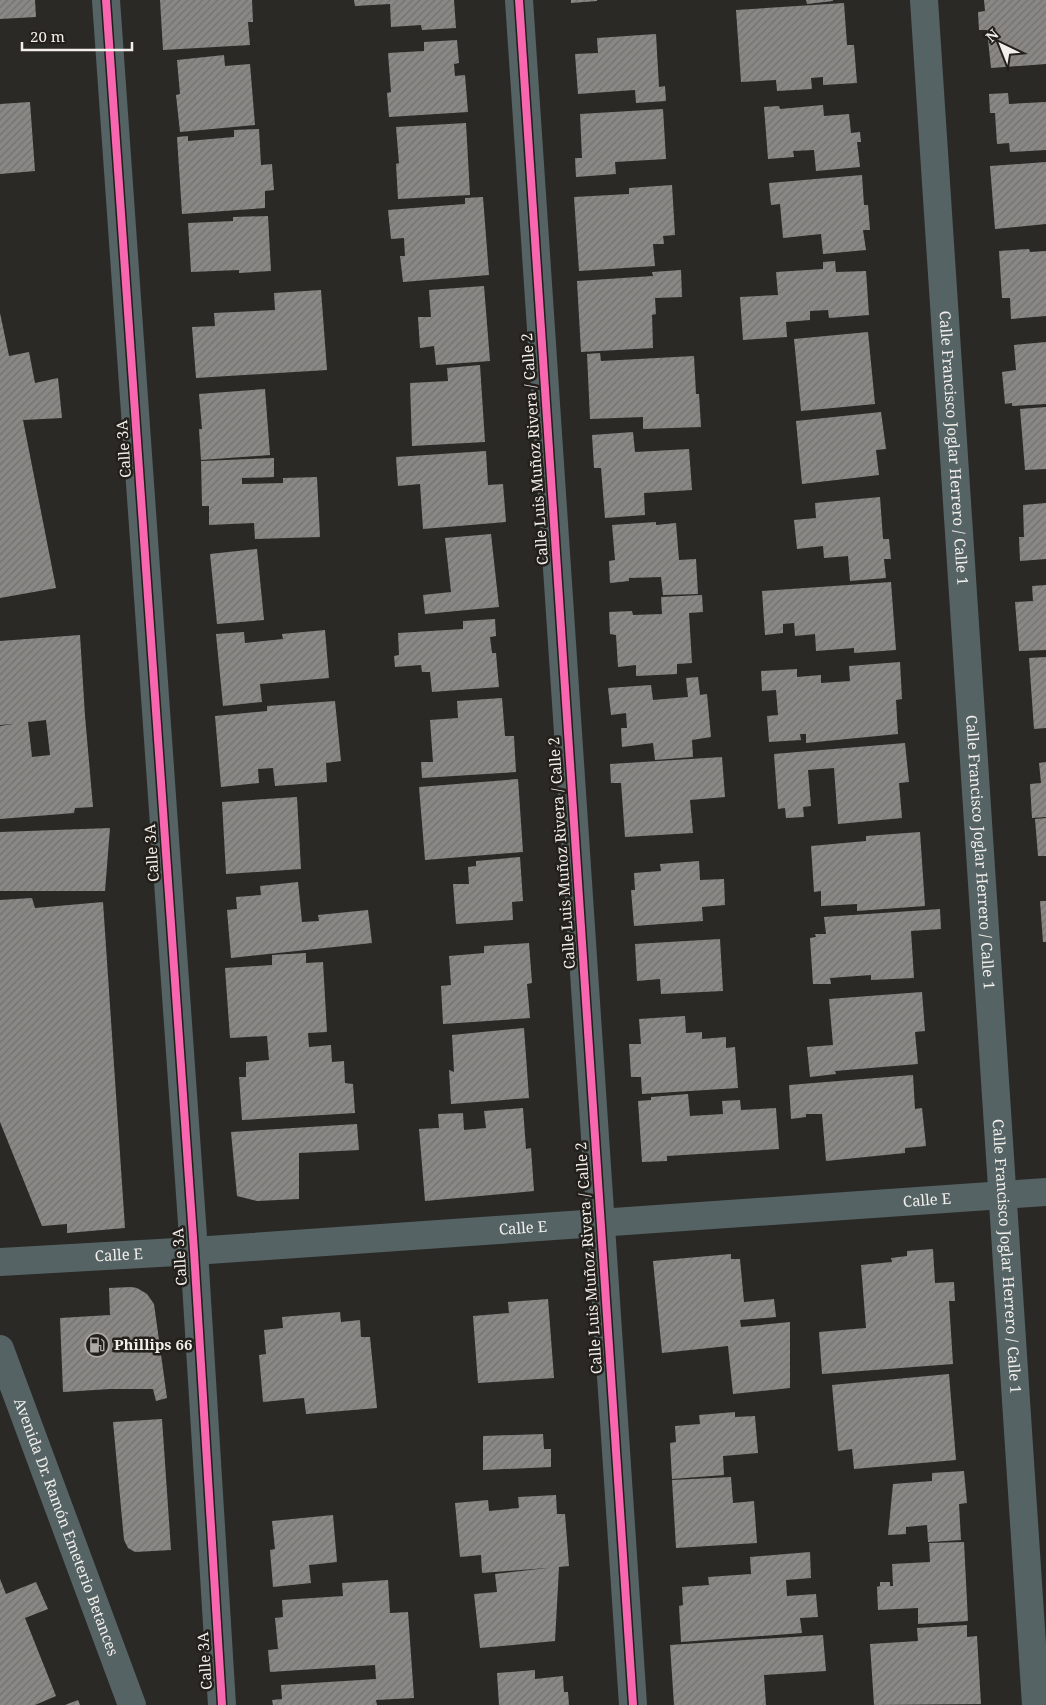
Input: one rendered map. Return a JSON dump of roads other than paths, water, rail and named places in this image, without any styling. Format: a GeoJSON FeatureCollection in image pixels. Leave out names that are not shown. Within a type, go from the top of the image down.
{"type":"FeatureCollection","features":[{"type":"Feature","properties":{"kind":"street","name":"Calle 3A"},"geometry":{"type":"LineString","coordinates":[[106,0],[194,1251],[222,1705]]}},
{"type":"Feature","properties":{"kind":"street","name":"Calle Luis Muñoz Rivera / Calle 2"},"geometry":{"type":"LineString","coordinates":[[519,0],[633,1705]]}},
{"type":"Feature","properties":{"kind":"street","name":"Calle Francisco Joglar Herrero / Calle 1"},"geometry":{"type":"LineString","coordinates":[[924,0],[1036,1705]]}},
{"type":"Feature","properties":{"kind":"street","name":"Calle E"},"geometry":{"type":"LineString","coordinates":[[0,1262],[194,1251],[1046,1192]]}},
{"type":"Feature","properties":{"kind":"street","name":"Avenida Dr. Ramón Emeterio Betances"},"geometry":{"type":"LineString","coordinates":[[0,1349],[132,1705]]}},
{"type":"Feature","properties":{"kind":"place","name":"Phillips 66"},"geometry":{"type":"Point","coordinates":[97,1345]}}]}
